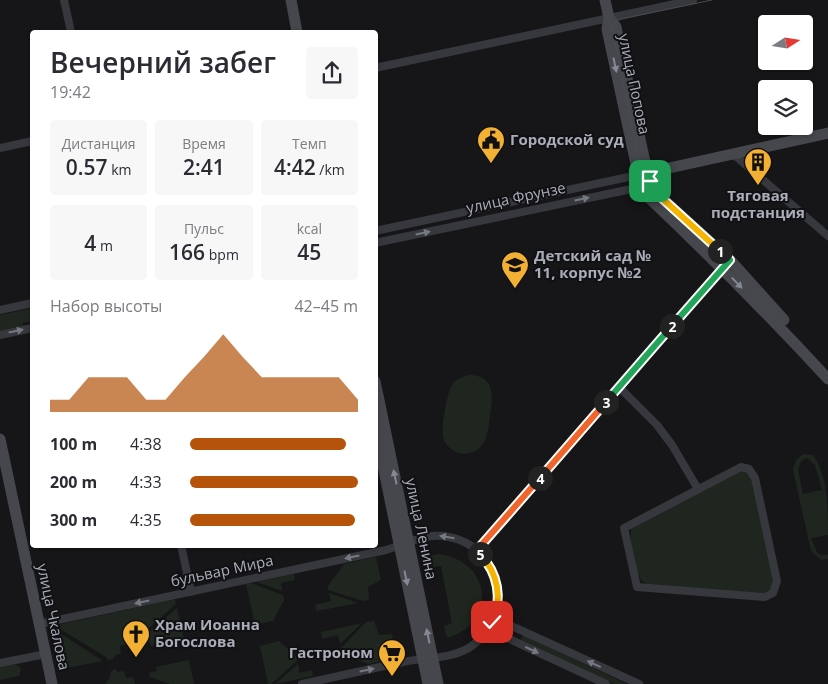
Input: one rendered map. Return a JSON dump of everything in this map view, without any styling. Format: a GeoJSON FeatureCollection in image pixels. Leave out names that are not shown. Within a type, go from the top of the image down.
{"type":"FeatureCollection","features":[{"type":"Feature","properties":{"kind":"street"},"geometry":{"type":"LineString","coordinates":[[64,0],[71,30]]}},
{"type":"Feature","properties":{"kind":"street"},"geometry":{"type":"LineString","coordinates":[[291,0],[297,30]]}},
{"type":"Feature","properties":{"kind":"street","name":"улица Попова"},"geometry":{"type":"LineString","coordinates":[[605,0],[609,18],[616,27],[647,177],[645,194],[726,264],[828,370]]}},
{"type":"Feature","properties":{"kind":"street"},"geometry":{"type":"LineString","coordinates":[[378,67],[693,0]]}},
{"type":"Feature","properties":{"kind":"street","name":"улица Фрунзе"},"geometry":{"type":"LineString","coordinates":[[378,242],[647,177],[733,154],[828,133]]}},
{"type":"Feature","properties":{"kind":"street"},"geometry":{"type":"LineString","coordinates":[[0,148],[30,141]]}},
{"type":"Feature","properties":{"kind":"street"},"geometry":{"type":"LineString","coordinates":[[733,154],[828,236]]}},
{"type":"Feature","properties":{"kind":"street","name":"улица Фрунзе"},"geometry":{"type":"LineString","coordinates":[[378,229],[647,177]]}},
{"type":"Feature","properties":{"kind":"street"},"geometry":{"type":"LineString","coordinates":[[302,684],[446,656],[465,650],[478,641],[494,618],[498,599],[491,569],[477,550],[726,264]]}},
{"type":"Feature","properties":{"kind":"street","name":"улица Попова"},"geometry":{"type":"LineString","coordinates":[[726,264],[828,379]]}},
{"type":"Feature","properties":{"kind":"street"},"geometry":{"type":"LineString","coordinates":[[0,310],[30,303]]}},
{"type":"Feature","properties":{"kind":"street"},"geometry":{"type":"LineString","coordinates":[[0,335],[30,328]]}},
{"type":"Feature","properties":{"kind":"street"},"geometry":{"type":"LineString","coordinates":[[620,388],[657,425],[672,445],[698,489]]}},
{"type":"Feature","properties":{"kind":"street","name":"улица Ленина"},"geometry":{"type":"LineString","coordinates":[[378,398],[404,545],[428,658],[430,677],[438,684]]}},
{"type":"Feature","properties":{"kind":"street","name":"улица Чкалова"},"geometry":{"type":"LineString","coordinates":[[0,439],[44,623],[46,654],[52,684]]}},
{"type":"Feature","properties":{"kind":"street","name":"улица Ленина"},"geometry":{"type":"LineString","coordinates":[[378,439],[401,527]]}},
{"type":"Feature","properties":{"kind":"street"},"geometry":{"type":"LineString","coordinates":[[742,467],[753,472],[777,581],[773,593],[765,597],[637,587],[624,528],[698,489],[742,467]]}},
{"type":"Feature","properties":{"kind":"street","name":"бульвар Мира"},"geometry":{"type":"LineString","coordinates":[[44,623],[404,545],[421,538],[440,536],[463,542],[477,550]]}},
{"type":"Feature","properties":{"kind":"street"},"geometry":{"type":"LineString","coordinates":[[182,548],[191,592]]}},
{"type":"Feature","properties":{"kind":"street"},"geometry":{"type":"LineString","coordinates":[[494,618],[639,684]]}},
{"type":"Feature","properties":{"kind":"street"},"geometry":{"type":"LineString","coordinates":[[488,629],[606,684]]}},
{"type":"Feature","properties":{"kind":"street"},"geometry":{"type":"LineString","coordinates":[[0,664],[46,654]]}},
{"type":"Feature","properties":{"kind":"shaded area"},"geometry":{"type":"Polygon","coordinates":[[[30,308],[30,321],[23,323],[22,327],[0,331],[0,315],[30,308]]]}},
{"type":"Feature","properties":{"kind":"shaded area"},"geometry":{"type":"Polygon","coordinates":[[[468,375],[477,376],[488,383],[491,388],[492,402],[486,439],[480,448],[467,454],[462,454],[457,453],[446,444],[443,437],[443,426],[446,402],[450,389],[457,380],[468,375]]]}},
{"type":"Feature","properties":{"kind":"shaded area"},"geometry":{"type":"Polygon","coordinates":[[[803,454],[813,455],[822,472],[828,514],[828,535],[811,538],[817,552],[821,555],[828,555],[828,559],[821,560],[811,551],[793,470],[796,460],[803,454]],[[807,458],[801,461],[798,470],[803,494],[822,490],[815,465],[807,458]]]}},
{"type":"Feature","properties":{"kind":"shaded area"},"geometry":{"type":"Polygon","coordinates":[[[740,471],[751,475],[774,582],[770,590],[764,593],[650,585],[642,580],[636,568],[631,537],[632,527],[740,471]]]}},
{"type":"Feature","properties":{"kind":"shaded area"},"geometry":{"type":"Polygon","coordinates":[[[438,554],[456,559],[469,567],[478,579],[482,592],[481,606],[475,619],[464,630],[447,638],[444,626],[452,623],[441,566],[431,567],[429,556],[438,554]]]}},
{"type":"Feature","properties":{"kind":"shaded area"},"geometry":{"type":"Polygon","coordinates":[[[376,557],[381,580],[368,587],[369,600],[363,601],[328,590],[328,586],[344,564],[376,557]]]}},
{"type":"Feature","properties":{"kind":"shaded area"},"geometry":{"type":"Polygon","coordinates":[[[294,574],[295,580],[281,583],[282,591],[256,582],[294,574]]]}},
{"type":"Feature","properties":{"kind":"shaded area"},"geometry":{"type":"Polygon","coordinates":[[[251,583],[283,595],[284,600],[273,621],[255,625],[246,584],[251,583]]]}},
{"type":"Feature","properties":{"kind":"shaded area"},"geometry":{"type":"Polygon","coordinates":[[[329,593],[358,603],[317,611],[315,605],[331,601],[329,593]]]}},
{"type":"Feature","properties":{"kind":"shaded area"},"geometry":{"type":"Polygon","coordinates":[[[175,599],[176,604],[141,635],[139,630],[125,633],[127,644],[120,646],[121,654],[115,655],[113,659],[108,660],[57,627],[58,625],[175,599]]]}},
{"type":"Feature","properties":{"kind":"shaded area"},"geometry":{"type":"Polygon","coordinates":[[[177,608],[184,639],[151,646],[149,641],[142,642],[141,639],[177,608]]]}},
{"type":"Feature","properties":{"kind":"shaded area"},"geometry":{"type":"Polygon","coordinates":[[[374,621],[379,635],[392,634],[397,658],[368,664],[342,653],[341,648],[366,622],[374,621]]]}},
{"type":"Feature","properties":{"kind":"shaded area"},"geometry":{"type":"Polygon","coordinates":[[[362,623],[340,644],[338,635],[322,639],[321,632],[362,623]]]}},
{"type":"Feature","properties":{"kind":"shaded area"},"geometry":{"type":"Polygon","coordinates":[[[55,630],[103,661],[61,669],[53,631],[55,630]]]}},
{"type":"Feature","properties":{"kind":"shaded area"},"geometry":{"type":"Polygon","coordinates":[[[523,635],[627,684],[614,684],[520,640],[523,635]]]}},
{"type":"Feature","properties":{"kind":"shaded area"},"geometry":{"type":"Polygon","coordinates":[[[279,641],[296,656],[297,661],[271,684],[268,684],[260,646],[279,641]]]}},
{"type":"Feature","properties":{"kind":"shaded area"},"geometry":{"type":"Polygon","coordinates":[[[189,660],[194,684],[170,684],[150,677],[149,673],[157,671],[156,667],[189,660]]]}},
{"type":"Feature","properties":{"kind":"shaded area"},"geometry":{"type":"Polygon","coordinates":[[[13,664],[21,669],[19,676],[0,680],[0,666],[13,664]]]}},
{"type":"Feature","properties":{"kind":"shaded area"},"geometry":{"type":"Polygon","coordinates":[[[298,664],[299,673],[312,670],[313,676],[275,684],[298,664]]]}},
{"type":"Feature","properties":{"kind":"shaded area"},"geometry":{"type":"Polygon","coordinates":[[[116,669],[117,672],[124,671],[126,678],[133,677],[135,684],[105,684],[110,677],[111,671],[116,669]]]}},
{"type":"Feature","properties":{"kind":"tram line"},"geometry":{"type":"LineString","coordinates":[[712,0],[621,19],[612,27],[642,174],[649,192],[742,280],[828,375]]}},
{"type":"Feature","properties":{"kind":"place","name":"Городской суд"},"geometry":{"type":"Point","coordinates":[491,164]}},
{"type":"Feature","properties":{"kind":"place","name":"Тяговая подстанция"},"geometry":{"type":"Point","coordinates":[758,186]}},
{"type":"Feature","properties":{"kind":"place","name":"Детский сад № 11, корпус №2"},"geometry":{"type":"Point","coordinates":[515,289]}},
{"type":"Feature","properties":{"kind":"place","name":"Храм Иоанна Богослова"},"geometry":{"type":"Point","coordinates":[136,658]}},
{"type":"Feature","properties":{"kind":"place","name":"Гастроном"},"geometry":{"type":"Point","coordinates":[392,677]}},
{"type":"Feature","properties":{"kind":"route"},"geometry":{"type":"LineString","coordinates":[[492,622],[498,599],[498,591],[491,569],[477,550],[730,260],[654,191],[650,181]]}}]}
